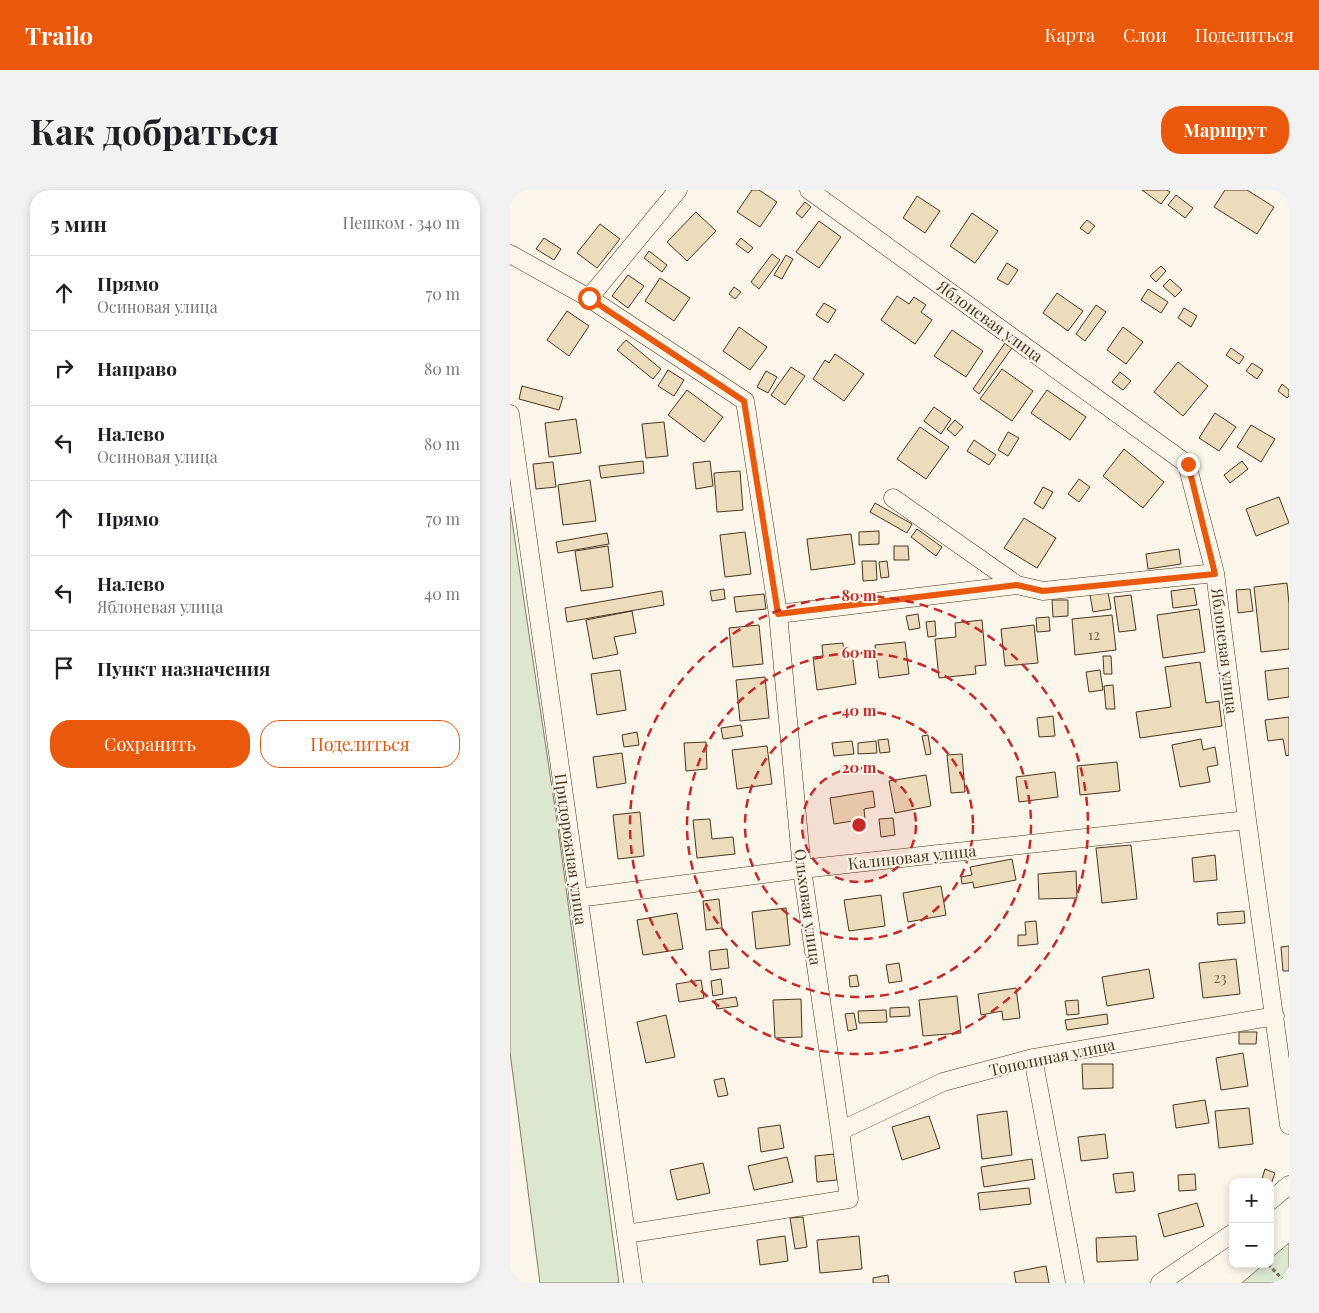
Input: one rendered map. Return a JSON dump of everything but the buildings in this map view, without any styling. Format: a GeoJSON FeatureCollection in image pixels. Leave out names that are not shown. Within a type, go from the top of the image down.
{"type":"FeatureCollection","features":[{"type":"Feature","properties":{"kind":"street"},"geometry":{"type":"LineString","coordinates":[[510,254],[589,298],[678,190]]}},
{"type":"Feature","properties":{"kind":"street","name":"Яблоневая улица"},"geometry":{"type":"LineString","coordinates":[[808,190],[1188,464],[1215,574],[1289,1125]]}},
{"type":"Feature","properties":{"kind":"street","name":"Ольховая улица"},"geometry":{"type":"LineString","coordinates":[[589,298],[744,401],[778,614],[802,869],[849,1199],[626,1234]]}},
{"type":"Feature","properties":{"kind":"street","name":"Придорожная улица"},"geometry":{"type":"LineString","coordinates":[[510,414],[632,1283]]}},
{"type":"Feature","properties":{"kind":"street"},"geometry":{"type":"LineString","coordinates":[[893,498],[1017,585]]}},
{"type":"Feature","properties":{"kind":"street"},"geometry":{"type":"LineString","coordinates":[[778,614],[1017,585],[1043,591],[1215,574]]}},
{"type":"Feature","properties":{"kind":"street","name":"Калиновая улица"},"geometry":{"type":"LineString","coordinates":[[578,898],[802,869],[1247,820]]}},
{"type":"Feature","properties":{"kind":"street","name":"Тополиная улица"},"geometry":{"type":"LineString","coordinates":[[840,1131],[943,1082],[1033,1058],[1274,1016]]}},
{"type":"Feature","properties":{"kind":"street"},"geometry":{"type":"LineString","coordinates":[[1033,1058],[1075,1283]]}},
{"type":"Feature","properties":{"kind":"street"},"geometry":{"type":"LineString","coordinates":[[1274,1198],[1289,1185]]}},
{"type":"Feature","properties":{"kind":"street"},"geometry":{"type":"LineString","coordinates":[[1160,1283],[1229,1236]]}},
{"type":"Feature","properties":{"kind":"path"},"geometry":{"type":"LineString","coordinates":[[1272,1268],[1286,1283]]}},
{"type":"Feature","properties":{"kind":"green space"},"geometry":{"type":"Polygon","coordinates":[[[510,507],[558,828],[619,1283],[540,1283],[510,1052],[510,507]]]}},
{"type":"Feature","properties":{"kind":"green space"},"geometry":{"type":"Polygon","coordinates":[[[1289,1243],[1289,1283],[1242,1283],[1259,1268],[1274,1268],[1274,1256],[1289,1243]]]}},
{"type":"Feature","properties":{"kind":"route"},"geometry":{"type":"LineString","coordinates":[[589,298],[744,401],[778,614],[1017,585],[1043,591],[1215,574],[1188,464]]}}]}
